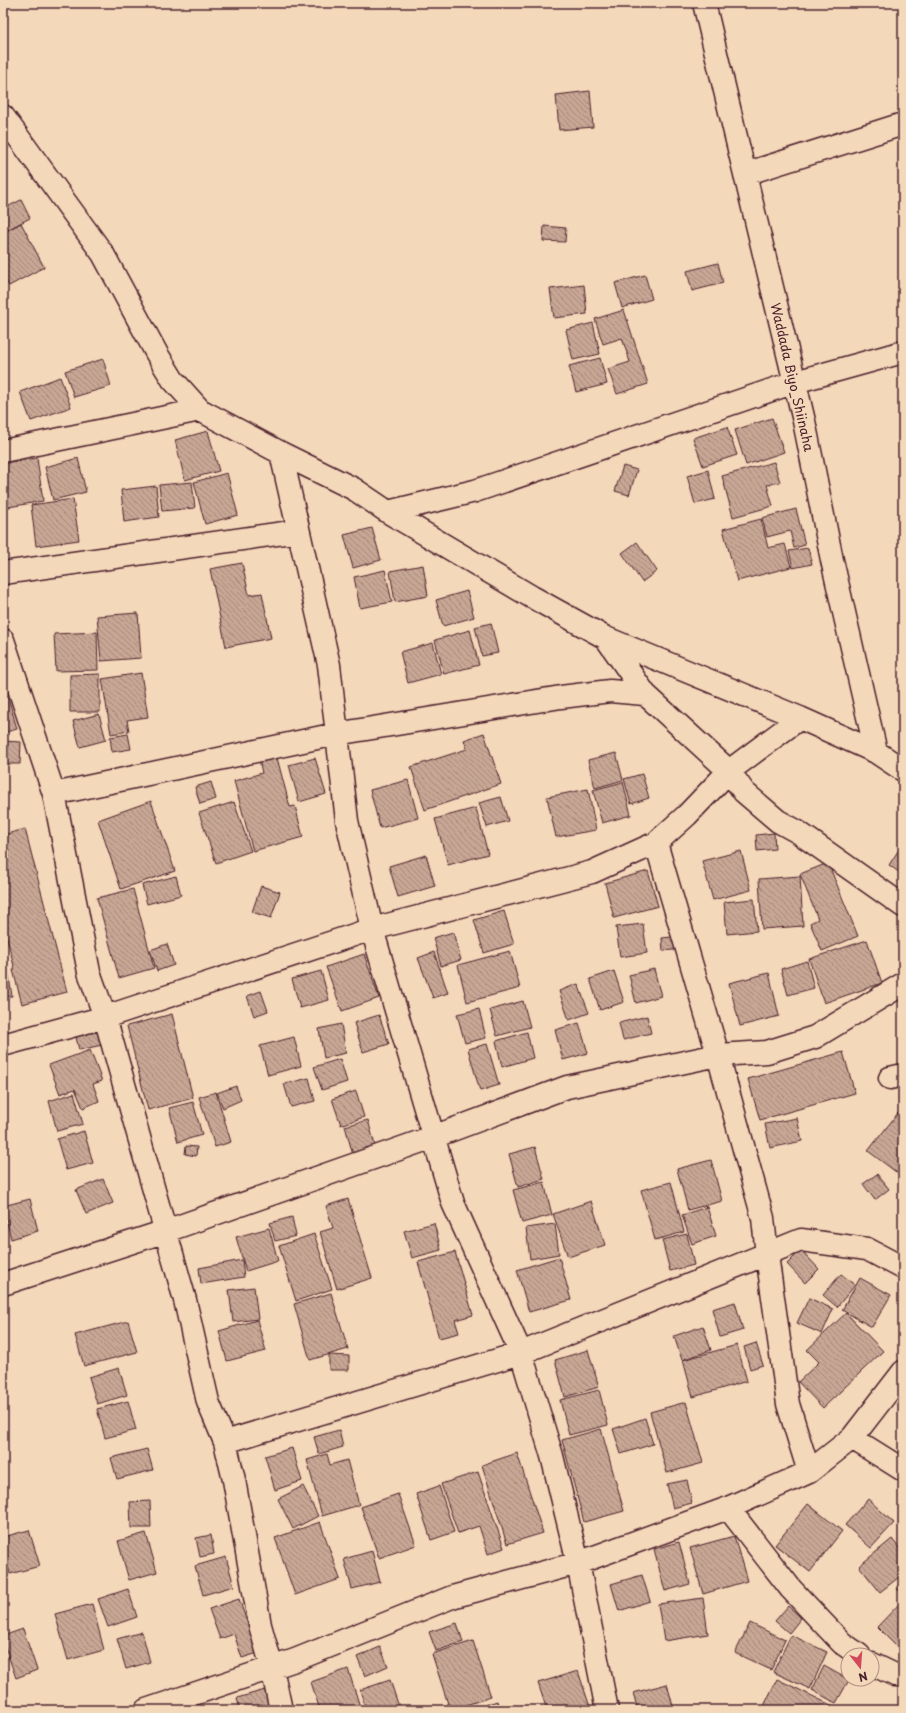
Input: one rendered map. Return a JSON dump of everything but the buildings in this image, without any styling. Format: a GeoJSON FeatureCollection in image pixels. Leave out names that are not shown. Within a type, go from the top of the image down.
{"type":"FeatureCollection","features":[{"type":"Feature","properties":{"kind":"street","name":"Waddada Biyo_Shiinaha"},"geometry":{"type":"LineString","coordinates":[[704,3],[795,382],[832,560],[876,752]]}},
{"type":"Feature","properties":{"kind":"street"},"geometry":{"type":"LineString","coordinates":[[3,116],[103,254],[157,354],[173,380],[200,410],[281,453],[354,489],[388,512],[532,597],[606,638],[800,718],[876,752],[903,770]]}},
{"type":"Feature","properties":{"kind":"street"},"geometry":{"type":"LineString","coordinates":[[745,174],[903,124]]}},
{"type":"Feature","properties":{"kind":"street"},"geometry":{"type":"LineString","coordinates":[[388,512],[475,491],[795,382],[903,352]]}},
{"type":"Feature","properties":{"kind":"street"},"geometry":{"type":"LineString","coordinates":[[3,451],[200,410]]}},
{"type":"Feature","properties":{"kind":"street"},"geometry":{"type":"LineString","coordinates":[[281,453],[329,665],[347,821],[372,929],[453,1203],[521,1353],[552,1456],[578,1563],[607,1710]]}},
{"type":"Feature","properties":{"kind":"street"},"geometry":{"type":"LineString","coordinates":[[3,573],[298,531]]}},
{"type":"Feature","properties":{"kind":"street"},"geometry":{"type":"LineString","coordinates":[[606,638],[645,694],[728,771],[744,792],[778,821],[798,832],[903,906]]}},
{"type":"Feature","properties":{"kind":"street"},"geometry":{"type":"LineString","coordinates":[[3,640],[54,794],[89,972],[105,1017],[166,1231],[185,1300],[208,1402],[225,1442],[234,1480],[260,1625],[272,1668],[281,1710]]}},
{"type":"Feature","properties":{"kind":"street"},"geometry":{"type":"LineString","coordinates":[[54,794],[336,734],[562,697],[610,691],[645,694]]}},
{"type":"Feature","properties":{"kind":"street"},"geometry":{"type":"LineString","coordinates":[[3,1045],[105,1017],[372,929],[592,872],[656,843],[687,815],[728,771],[800,718]]}},
{"type":"Feature","properties":{"kind":"street"},"geometry":{"type":"LineString","coordinates":[[656,843],[718,1055],[763,1218],[788,1404],[809,1472]]}},
{"type":"Feature","properties":{"kind":"street"},"geometry":{"type":"LineString","coordinates":[[3,1284],[166,1231],[433,1137],[567,1087],[718,1055],[767,1052],[815,1037],[903,984]]}},
{"type":"Feature","properties":{"kind":"street"},"geometry":{"type":"LineString","coordinates":[[225,1442],[521,1353],[767,1256],[801,1240],[867,1249],[903,1268]]}},
{"type":"Feature","properties":{"kind":"street"},"geometry":{"type":"LineString","coordinates":[[146,1710],[272,1668],[341,1642],[452,1596],[578,1563],[728,1508],[809,1472],[852,1438],[903,1372]]}},
{"type":"Feature","properties":{"kind":"street"},"geometry":{"type":"LineString","coordinates":[[852,1438],[903,1470]]}},
{"type":"Feature","properties":{"kind":"street"},"geometry":{"type":"LineString","coordinates":[[728,1508],[791,1589],[842,1643],[848,1647]]}},
{"type":"Feature","properties":{"kind":"street"},"geometry":{"type":"LineString","coordinates":[[880,1668],[895,1675],[903,1675]]}}]}
